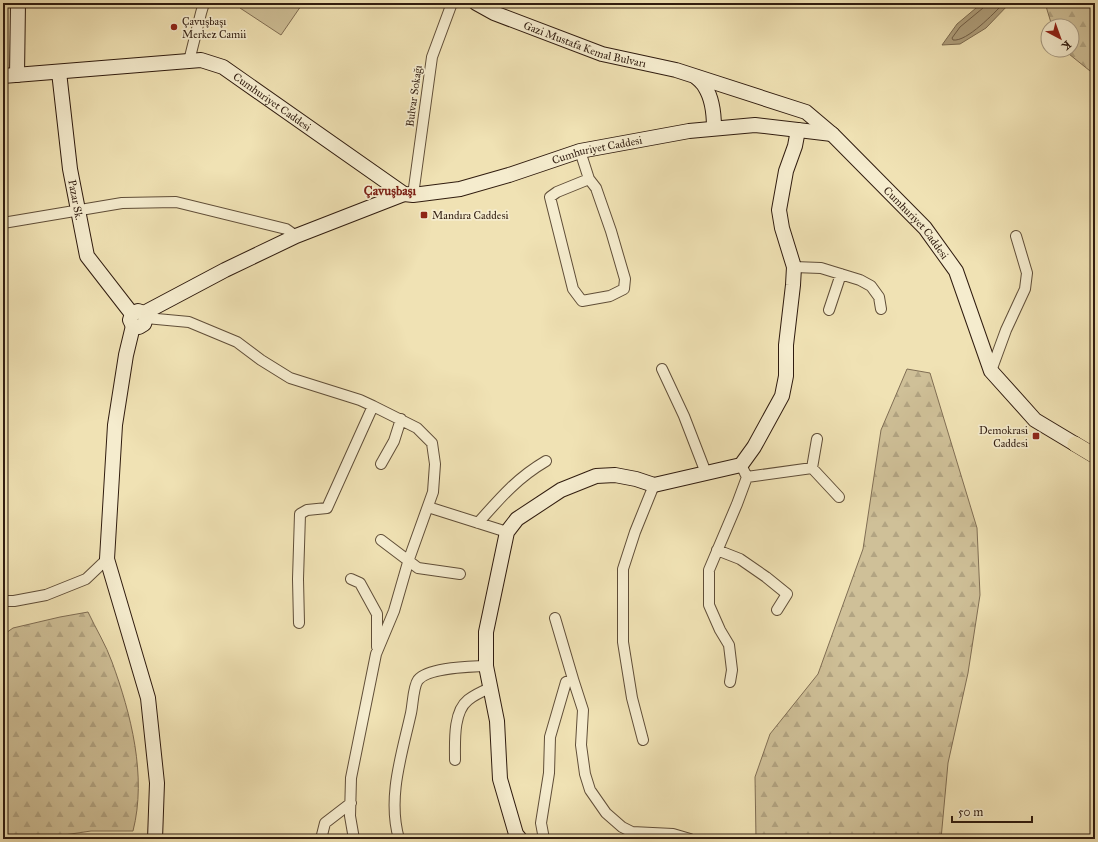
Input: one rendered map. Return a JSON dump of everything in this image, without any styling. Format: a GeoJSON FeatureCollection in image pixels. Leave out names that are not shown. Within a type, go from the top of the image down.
{"type":"FeatureCollection","features":[{"type":"Feature","properties":{"kind":"main road"},"geometry":{"type":"LineString","coordinates":[[1076,444],[1095,445]]}},
{"type":"Feature","properties":{"kind":"main road"},"geometry":{"type":"LineString","coordinates":[[1076,444],[1095,456]]}},
{"type":"Feature","properties":{"kind":"street"},"geometry":{"type":"LineString","coordinates":[[10,75],[18,3]]}},
{"type":"Feature","properties":{"kind":"street"},"geometry":{"type":"LineString","coordinates":[[189,61],[200,13],[204,3]]}},
{"type":"Feature","properties":{"kind":"street","name":"Bulvar Sokağı"},"geometry":{"type":"LineString","coordinates":[[408,194],[432,57],[452,3]]}},
{"type":"Feature","properties":{"kind":"street","name":"Gazi Mustafa Kemal Bulvarı"},"geometry":{"type":"LineString","coordinates":[[476,3],[494,13],[602,54],[676,70],[806,112],[832,134]]}},
{"type":"Feature","properties":{"kind":"street","name":"Cumhuriyet Caddesi"},"geometry":{"type":"LineString","coordinates":[[10,75],[201,60],[223,66],[408,194],[460,188],[509,175],[580,151],[688,131],[755,125],[832,134],[925,228],[956,271],[991,371],[1035,420],[1076,444]]}},
{"type":"Feature","properties":{"kind":"street","name":"Pazar Sk."},"geometry":{"type":"LineString","coordinates":[[59,72],[70,169],[87,256],[139,318]]}},
{"type":"Feature","properties":{"kind":"street"},"geometry":{"type":"LineString","coordinates":[[696,77],[705,87],[710,101],[714,116],[714,128]]}},
{"type":"Feature","properties":{"kind":"street"},"geometry":{"type":"LineString","coordinates":[[730,682],[732,670],[729,645],[720,630],[709,605],[709,570],[737,504],[744,471],[754,447],[782,396],[786,376],[786,345],[794,267],[782,228],[779,210],[786,172],[798,130]]}},
{"type":"Feature","properties":{"kind":"street"},"geometry":{"type":"LineString","coordinates":[[580,151],[589,179],[596,188],[611,231],[625,279],[624,289],[610,296],[582,302],[573,289],[550,197],[557,192],[589,179]]}},
{"type":"Feature","properties":{"kind":"street"},"geometry":{"type":"LineString","coordinates":[[155,839],[157,783],[148,698],[107,560],[115,425],[126,355],[139,318],[225,270],[296,236],[408,194]]}},
{"type":"Feature","properties":{"kind":"street"},"geometry":{"type":"LineString","coordinates":[[3,223],[122,203],[176,202],[286,229],[296,236]]}},
{"type":"Feature","properties":{"kind":"street"},"geometry":{"type":"LineString","coordinates":[[991,371],[1006,330],[1025,289],[1026,273],[1016,236]]}},
{"type":"Feature","properties":{"kind":"street"},"geometry":{"type":"LineString","coordinates":[[794,267],[821,268],[860,280],[871,286],[879,297],[881,309]]}},
{"type":"Feature","properties":{"kind":"street"},"geometry":{"type":"LineString","coordinates":[[829,310],[842,274]]}},
{"type":"Feature","properties":{"kind":"street"},"geometry":{"type":"LineString","coordinates":[[139,318],[189,322],[237,342],[261,360],[290,378],[360,400],[417,428],[432,443],[435,464],[433,492],[408,562],[394,612],[376,654]]}},
{"type":"Feature","properties":{"kind":"street"},"geometry":{"type":"LineString","coordinates":[[662,369],[684,416],[706,473]]}},
{"type":"Feature","properties":{"kind":"street"},"geometry":{"type":"LineString","coordinates":[[299,624],[298,579],[300,514],[307,510],[327,508],[373,406]]}},
{"type":"Feature","properties":{"kind":"street"},"geometry":{"type":"LineString","coordinates":[[381,464],[394,441],[401,419]]}},
{"type":"Feature","properties":{"kind":"street"},"geometry":{"type":"LineString","coordinates":[[812,468],[817,439]]}},
{"type":"Feature","properties":{"kind":"street"},"geometry":{"type":"LineString","coordinates":[[478,523],[506,491],[528,471],[546,461]]}},
{"type":"Feature","properties":{"kind":"street"},"geometry":{"type":"LineString","coordinates":[[520,839],[516,834],[500,779],[497,721],[486,666],[486,632],[507,532],[516,519],[561,490],[596,476],[616,475],[636,479],[654,485],[706,473],[812,468],[839,497]]}},
{"type":"Feature","properties":{"kind":"street"},"geometry":{"type":"LineString","coordinates":[[643,740],[632,698],[624,642],[623,569],[635,532],[654,485]]}},
{"type":"Feature","properties":{"kind":"street"},"geometry":{"type":"LineString","coordinates":[[428,507],[507,532]]}},
{"type":"Feature","properties":{"kind":"street"},"geometry":{"type":"LineString","coordinates":[[381,540],[408,562],[418,568],[460,574]]}},
{"type":"Feature","properties":{"kind":"street"},"geometry":{"type":"LineString","coordinates":[[717,550],[740,559],[787,594],[777,610]]}},
{"type":"Feature","properties":{"kind":"street"},"geometry":{"type":"LineString","coordinates":[[3,601],[14,601],[46,595],[86,579],[107,560]]}},
{"type":"Feature","properties":{"kind":"street"},"geometry":{"type":"LineString","coordinates":[[351,579],[360,583],[377,614],[378,629],[376,654],[351,778],[350,816],[354,839]]}},
{"type":"Feature","properties":{"kind":"street"},"geometry":{"type":"LineString","coordinates":[[555,618],[583,710],[580,745],[585,774],[590,790],[606,814],[622,827],[632,832],[673,834],[690,839]]}},
{"type":"Feature","properties":{"kind":"street"},"geometry":{"type":"LineString","coordinates":[[399,839],[394,800],[398,765],[414,691],[418,680],[429,673],[458,667],[486,666]]}},
{"type":"Feature","properties":{"kind":"street"},"geometry":{"type":"LineString","coordinates":[[544,839],[541,823],[550,773],[550,737],[566,682],[573,679]]}},
{"type":"Feature","properties":{"kind":"street"},"geometry":{"type":"LineString","coordinates":[[455,760],[454,740],[458,714],[468,700],[490,688]]}},
{"type":"Feature","properties":{"kind":"street"},"geometry":{"type":"LineString","coordinates":[[321,839],[325,823],[351,803]]}},
{"type":"Feature","properties":{"kind":"green space"},"geometry":{"type":"Polygon","coordinates":[[[243,3],[303,3],[281,35],[240,8],[243,3]]]}},
{"type":"Feature","properties":{"kind":"green space"},"geometry":{"type":"Polygon","coordinates":[[[1045,3],[1095,3],[1095,75],[1074,58],[1080,58],[1080,18],[1050,18],[1045,3]]]}},
{"type":"Feature","properties":{"kind":"green space"},"geometry":{"type":"Polygon","coordinates":[[[907,369],[930,373],[977,528],[980,595],[968,673],[948,763],[941,839],[756,839],[755,777],[770,734],[818,674],[863,549],[881,430],[907,369]]]}},
{"type":"Feature","properties":{"kind":"green space"},"geometry":{"type":"Polygon","coordinates":[[[88,612],[112,662],[131,724],[138,767],[137,810],[133,831],[91,831],[37,839],[3,839],[3,635],[13,628],[88,612]]]}},
{"type":"Feature","properties":{"kind":"water"},"geometry":{"type":"Polygon","coordinates":[[[982,3],[1010,3],[986,28],[960,44],[942,45],[957,24],[982,3]]]}},
{"type":"Feature","properties":{"kind":"place","name":"Çavuşbaşı Merkez Camii"},"geometry":{"type":"Point","coordinates":[174,27]}},
{"type":"Feature","properties":{"kind":"place","name":"Mandıra Caddesi"},"geometry":{"type":"Point","coordinates":[424,215]}},
{"type":"Feature","properties":{"kind":"place","name":"Demokrasi Caddesi"},"geometry":{"type":"Point","coordinates":[1036,436]}},
{"type":"Feature","properties":{"kind":"district","name":"Çavuşbaşı"},"geometry":{"type":"Point","coordinates":[390,191]}}]}
